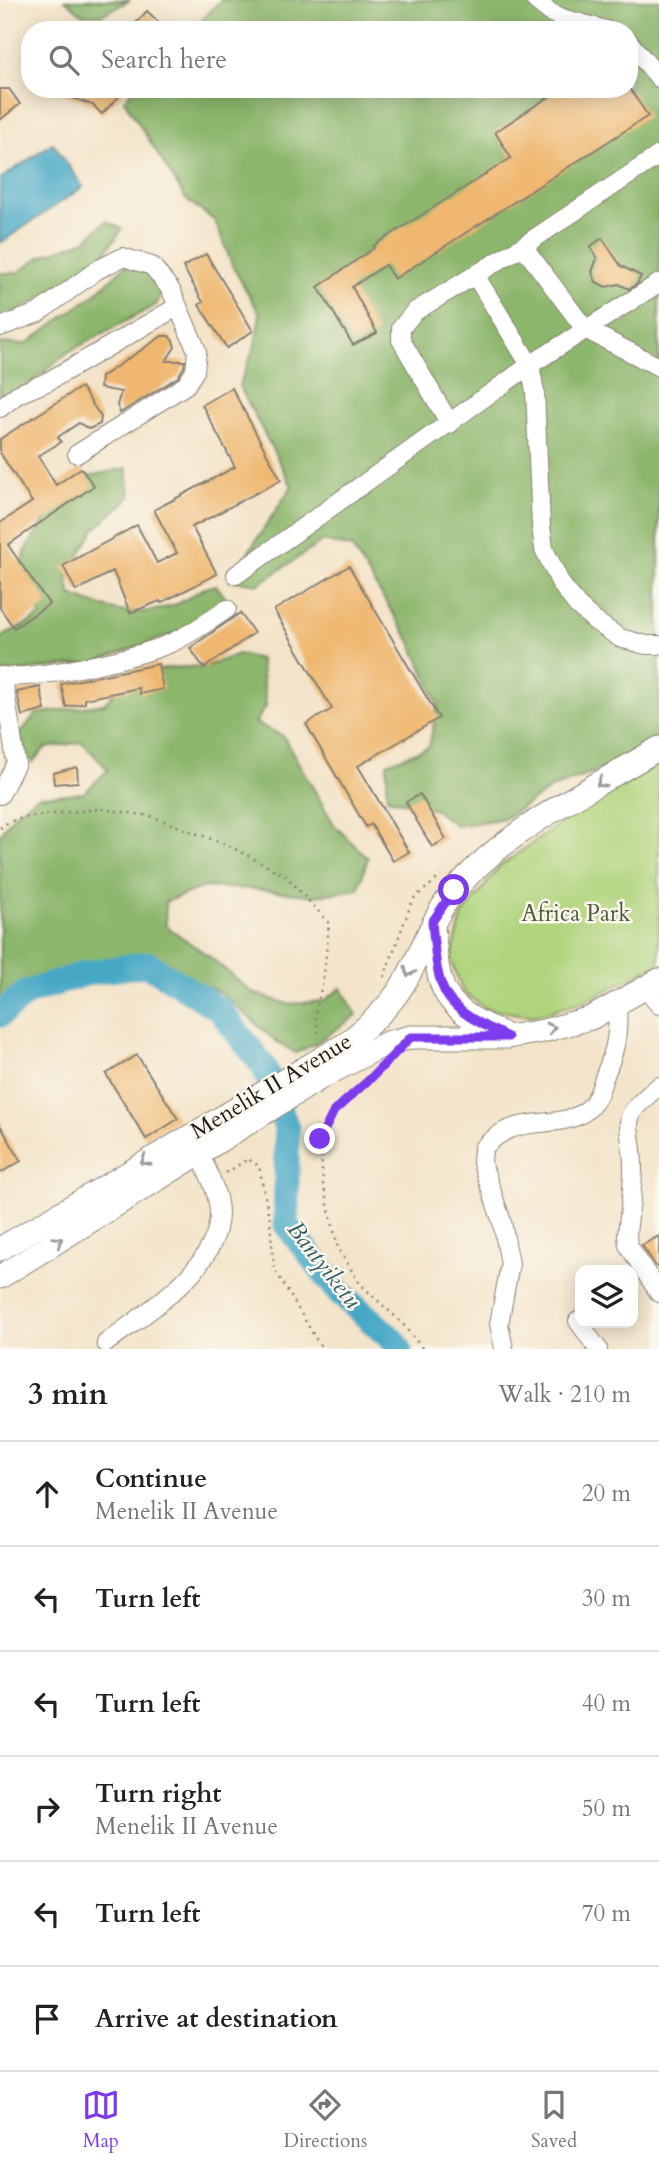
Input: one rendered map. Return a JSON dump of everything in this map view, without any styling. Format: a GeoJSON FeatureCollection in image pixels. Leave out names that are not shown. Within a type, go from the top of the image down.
{"type":"FeatureCollection","features":[{"type":"Feature","properties":{"kind":"main road","name":"Menelik II Avenue"},"geometry":{"type":"LineString","coordinates":[[0,1277],[204,1142],[318,1060],[346,1044],[389,1006],[405,981],[432,922],[454,890],[515,835],[659,748]]}},
{"type":"Feature","properties":{"kind":"main road"},"geometry":{"type":"LineString","coordinates":[[432,922],[437,972],[442,989],[450,1001],[470,1019],[508,1037]]}},
{"type":"Feature","properties":{"kind":"main road","name":"Menelik II Avenue"},"geometry":{"type":"LineString","coordinates":[[318,1060],[411,1037],[508,1037],[543,1031],[591,1018],[654,991]]}},
{"type":"Feature","properties":{"kind":"main road","name":"Menelik II Avenue"},"geometry":{"type":"LineString","coordinates":[[0,1249],[204,1142]]}},
{"type":"Feature","properties":{"kind":"street"},"geometry":{"type":"LineString","coordinates":[[535,0],[551,13],[572,21]]}},
{"type":"Feature","properties":{"kind":"street"},"geometry":{"type":"LineString","coordinates":[[638,53],[659,78]]}},
{"type":"Feature","properties":{"kind":"street"},"geometry":{"type":"LineString","coordinates":[[450,424],[401,340],[401,328],[414,312],[523,246],[659,155]]}},
{"type":"Feature","properties":{"kind":"street"},"geometry":{"type":"LineString","coordinates":[[523,246],[585,329],[659,367]]}},
{"type":"Feature","properties":{"kind":"street"},"geometry":{"type":"LineString","coordinates":[[0,327],[38,313],[97,270],[123,257],[152,266],[171,290],[197,351],[195,371],[186,385],[77,454]]}},
{"type":"Feature","properties":{"kind":"street"},"geometry":{"type":"LineString","coordinates":[[475,275],[530,365],[535,392],[544,550],[561,584],[577,605],[595,621],[620,638],[646,645],[659,645]]}},
{"type":"Feature","properties":{"kind":"street"},"geometry":{"type":"LineString","coordinates":[[236,575],[530,365],[659,283]]}},
{"type":"Feature","properties":{"kind":"street"},"geometry":{"type":"LineString","coordinates":[[0,408],[18,394],[47,382],[177,307]]}},
{"type":"Feature","properties":{"kind":"street"},"geometry":{"type":"LineString","coordinates":[[0,795],[16,763],[2,676],[47,674],[131,655],[170,643],[227,609]]}},
{"type":"Feature","properties":{"kind":"street"},"geometry":{"type":"LineString","coordinates":[[504,1349],[499,1324],[510,1264],[502,1222],[482,1163],[483,1148],[493,1138],[511,1128],[568,1118],[586,1111],[596,1100],[615,1051],[618,1032],[617,1006]]}},
{"type":"Feature","properties":{"kind":"street"},"geometry":{"type":"LineString","coordinates":[[659,1086],[636,1105],[627,1126],[633,1167],[626,1235],[628,1245],[659,1293]]}},
{"type":"Feature","properties":{"kind":"street"},"geometry":{"type":"LineString","coordinates":[[106,1343],[168,1294],[199,1265],[211,1248],[219,1212],[204,1142]]}},
{"type":"Feature","properties":{"kind":"street"},"geometry":{"type":"LineString","coordinates":[[583,1328],[597,1349]]}},
{"type":"Feature","properties":{"kind":"path"},"geometry":{"type":"LineString","coordinates":[[0,828],[9,821],[33,816],[100,810],[151,816],[227,845],[286,876],[329,923],[324,976],[315,1015],[318,1060]]}},
{"type":"Feature","properties":{"kind":"path"},"geometry":{"type":"LineString","coordinates":[[387,1061],[334,1111],[320,1139],[323,1184],[338,1248],[360,1283],[401,1322],[423,1349]]}},
{"type":"Feature","properties":{"kind":"path"},"geometry":{"type":"LineString","coordinates":[[212,1183],[248,1159],[259,1166],[270,1222],[274,1268],[322,1349]]}},
{"type":"Feature","properties":{"kind":"green space"},"geometry":{"type":"Polygon","coordinates":[[[65,0],[130,0],[101,15],[83,15],[65,0]]]}},
{"type":"Feature","properties":{"kind":"green space"},"geometry":{"type":"Polygon","coordinates":[[[221,0],[659,0],[659,735],[610,767],[554,787],[505,818],[457,826],[435,810],[387,798],[387,763],[429,747],[438,704],[411,642],[352,548],[323,541],[259,584],[230,580],[292,486],[239,386],[255,345],[260,314],[233,267],[215,221],[186,199],[124,100],[638,98],[638,21],[201,21],[221,0]]]}},
{"type":"Feature","properties":{"kind":"green space"},"geometry":{"type":"Polygon","coordinates":[[[106,221],[122,229],[101,258],[64,284],[0,321],[0,273],[17,273],[40,257],[86,240],[106,221]]]}},
{"type":"Feature","properties":{"kind":"green space"},"geometry":{"type":"Polygon","coordinates":[[[137,255],[159,260],[168,282],[156,305],[68,352],[0,409],[0,343],[26,344],[94,295],[137,255]]]}},
{"type":"Feature","properties":{"kind":"green space"},"geometry":{"type":"Polygon","coordinates":[[[127,468],[130,497],[94,530],[67,577],[71,595],[123,612],[161,609],[216,585],[227,600],[184,630],[93,663],[0,673],[0,638],[41,616],[17,581],[26,550],[52,508],[90,476],[127,468]]]}},
{"type":"Feature","properties":{"kind":"green space"},"geometry":{"type":"Polygon","coordinates":[[[238,654],[260,659],[266,706],[255,723],[283,736],[335,826],[368,858],[358,889],[315,896],[203,887],[165,902],[166,926],[210,957],[253,993],[288,1004],[324,1001],[341,988],[357,1015],[315,1044],[296,1053],[278,1043],[220,992],[166,970],[110,964],[52,987],[0,1026],[0,834],[16,812],[39,796],[84,793],[108,770],[82,742],[45,748],[32,763],[19,735],[36,714],[104,704],[129,677],[167,668],[207,666],[238,654]]]}},
{"type":"Feature","properties":{"kind":"green space","name":"Africa Park"},"geometry":{"type":"Polygon","coordinates":[[[659,765],[659,964],[585,1001],[533,1016],[487,1009],[463,992],[451,960],[462,916],[500,866],[568,818],[659,765]]]}},
{"type":"Feature","properties":{"kind":"water"},"geometry":{"type":"Polygon","coordinates":[[[53,143],[83,187],[0,243],[0,179],[53,143]]]}},
{"type":"Feature","properties":{"kind":"building"},"geometry":{"type":"Polygon","coordinates":[[[147,11],[158,21],[138,21],[147,11]]]}},
{"type":"Feature","properties":{"kind":"building"},"geometry":{"type":"Polygon","coordinates":[[[0,89],[9,89],[20,104],[0,120],[0,89]]]}},
{"type":"Feature","properties":{"kind":"building"},"geometry":{"type":"Polygon","coordinates":[[[72,98],[117,98],[102,114],[93,105],[72,98]]]}},
{"type":"Feature","properties":{"kind":"building"},"geometry":{"type":"Polygon","coordinates":[[[547,98],[636,98],[648,116],[394,279],[385,265],[352,287],[377,333],[353,345],[318,287],[374,248],[373,246],[511,158],[495,132],[547,98]]]}},
{"type":"Feature","properties":{"kind":"building"},"geometry":{"type":"Polygon","coordinates":[[[602,238],[621,266],[641,276],[637,284],[629,289],[619,284],[606,287],[596,282],[592,272],[597,258],[590,247],[602,238]]]}},
{"type":"Feature","properties":{"kind":"building"},"geometry":{"type":"Polygon","coordinates":[[[206,254],[253,331],[227,348],[199,305],[203,302],[183,267],[206,254]]]}},
{"type":"Feature","properties":{"kind":"building"},"geometry":{"type":"Polygon","coordinates":[[[162,336],[169,336],[175,347],[166,361],[185,361],[184,367],[178,377],[120,413],[117,405],[121,392],[100,388],[101,377],[162,336]]]}},
{"type":"Feature","properties":{"kind":"building"},"geometry":{"type":"Polygon","coordinates":[[[81,387],[101,417],[100,424],[89,429],[79,423],[58,437],[61,442],[38,456],[56,485],[81,468],[94,486],[8,545],[49,604],[14,628],[0,608],[0,523],[32,502],[0,453],[0,439],[81,387]]]}},
{"type":"Feature","properties":{"kind":"building"},"geometry":{"type":"Polygon","coordinates":[[[232,388],[281,480],[192,527],[217,574],[161,603],[160,601],[130,613],[113,571],[76,591],[63,566],[137,525],[157,563],[177,553],[154,510],[235,467],[202,405],[232,388]]]}},
{"type":"Feature","properties":{"kind":"building"},"geometry":{"type":"Polygon","coordinates":[[[349,566],[439,718],[358,766],[409,852],[393,861],[371,824],[366,827],[306,724],[332,709],[274,610],[349,566]]]}},
{"type":"Feature","properties":{"kind":"building"},"geometry":{"type":"Polygon","coordinates":[[[240,613],[254,633],[204,668],[190,648],[240,613]]]}},
{"type":"Feature","properties":{"kind":"building"},"geometry":{"type":"Polygon","coordinates":[[[158,664],[163,689],[140,694],[139,688],[85,699],[85,703],[66,707],[61,684],[158,664]]]}},
{"type":"Feature","properties":{"kind":"building"},"geometry":{"type":"Polygon","coordinates":[[[40,687],[45,710],[22,716],[17,692],[40,687]]]}},
{"type":"Feature","properties":{"kind":"building"},"geometry":{"type":"Polygon","coordinates":[[[77,767],[78,782],[54,784],[53,773],[77,767]]]}},
{"type":"Feature","properties":{"kind":"building"},"geometry":{"type":"Polygon","coordinates":[[[420,794],[446,839],[432,847],[406,802],[420,794]]]}},
{"type":"Feature","properties":{"kind":"building"},"geometry":{"type":"Polygon","coordinates":[[[137,1055],[178,1119],[146,1139],[106,1074],[137,1055]]]}},
{"type":"Feature","properties":{"kind":"building"},"geometry":{"type":"Polygon","coordinates":[[[0,1125],[21,1161],[0,1173],[0,1125]]]}},
{"type":"Feature","properties":{"kind":"building"},"geometry":{"type":"Polygon","coordinates":[[[659,1236],[659,1268],[642,1245],[659,1236]]]}},
{"type":"Feature","properties":{"kind":"waterway","name":"Bantyiketu"},"geometry":{"type":"LineString","coordinates":[[0,1015],[26,993],[87,973],[148,964],[220,1010],[264,1067],[287,1129],[286,1224],[339,1292],[394,1341],[399,1349]]}},
{"type":"Feature","properties":{"kind":"route"},"geometry":{"type":"LineString","coordinates":[[320,1139],[334,1111],[411,1037],[508,1037],[470,1019],[450,1001],[442,989],[437,972],[432,922],[454,890]]}}]}
